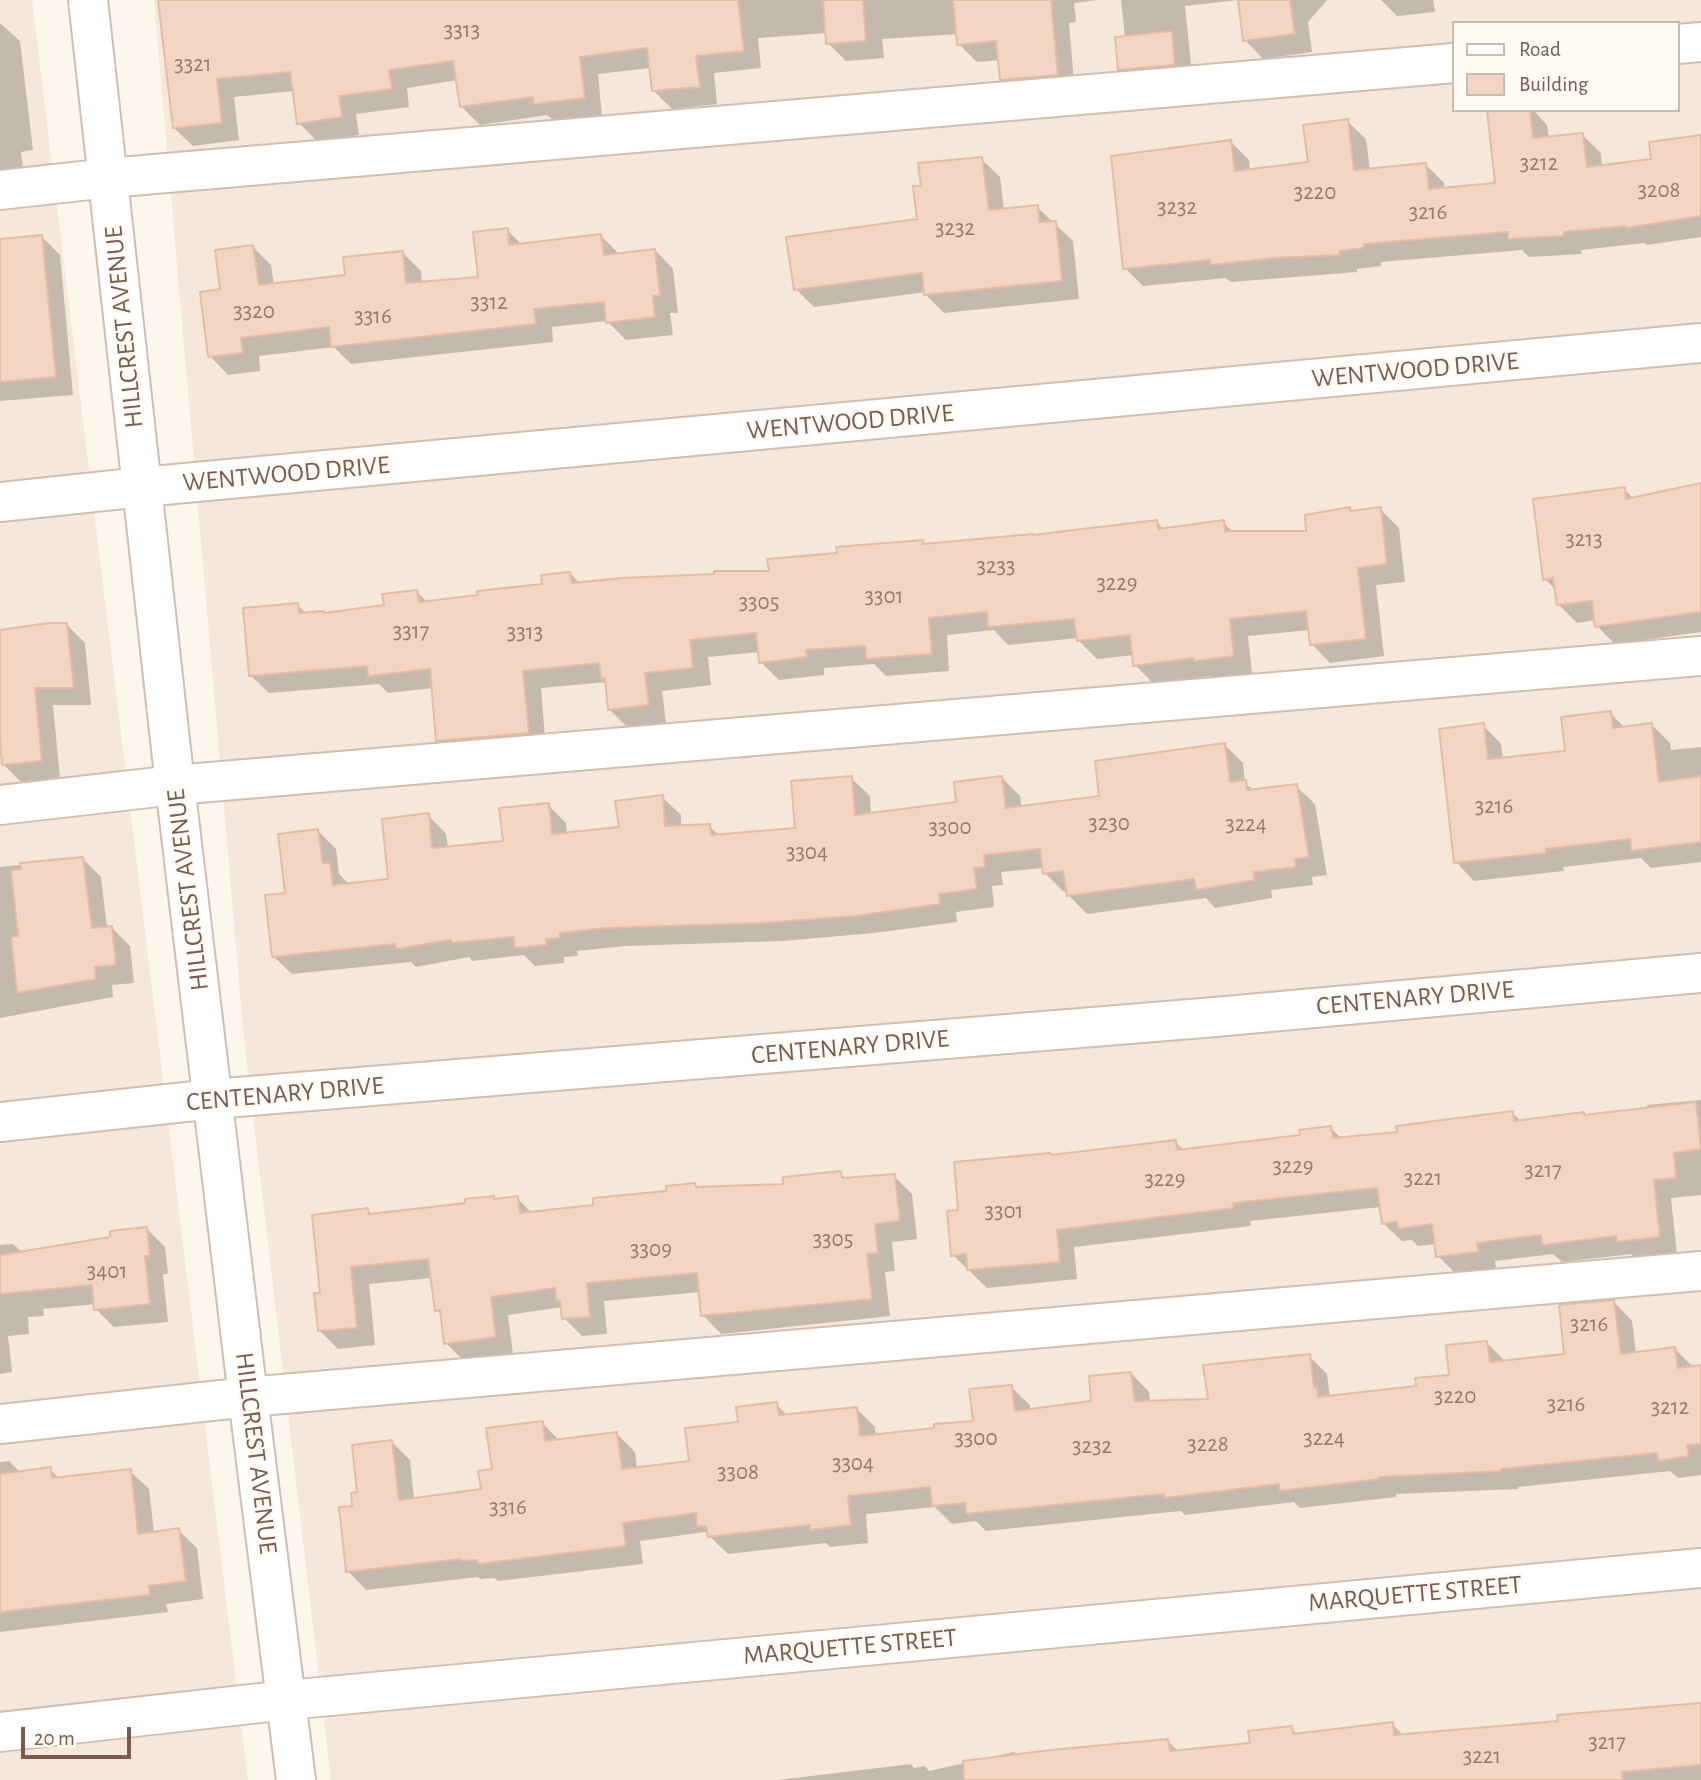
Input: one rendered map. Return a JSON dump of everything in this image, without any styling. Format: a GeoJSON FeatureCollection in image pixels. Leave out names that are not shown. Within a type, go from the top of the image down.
{"type":"FeatureCollection","features":[{"type":"Feature","properties":{"kind":"street","name":"HILLCREST AVENUE"},"geometry":{"type":"LineString","coordinates":[[88,0],[175,785],[296,1780]]}},
{"type":"Feature","properties":{"kind":"street"},"geometry":{"type":"LineString","coordinates":[[1680,44],[1701,42]]}},
{"type":"Feature","properties":{"kind":"street"},"geometry":{"type":"LineString","coordinates":[[0,190],[108,178],[1452,63]]}},
{"type":"Feature","properties":{"kind":"street","name":"WENTWOOD DRIVE"},"geometry":{"type":"LineString","coordinates":[[0,502],[1701,343]]}},
{"type":"Feature","properties":{"kind":"street"},"geometry":{"type":"LineString","coordinates":[[0,805],[175,785],[1701,656]]}},
{"type":"Feature","properties":{"kind":"street","name":"CENTENARY DRIVE"},"geometry":{"type":"LineString","coordinates":[[0,1122],[213,1099],[1214,1017],[1701,973]]}},
{"type":"Feature","properties":{"kind":"street"},"geometry":{"type":"LineString","coordinates":[[0,1424],[248,1397],[1701,1271]]}},
{"type":"Feature","properties":{"kind":"street","name":"MARQUETTE STREET"},"geometry":{"type":"LineString","coordinates":[[0,1732],[288,1700],[1701,1568]]}},
{"type":"Feature","properties":{"kind":"shaded area"},"geometry":{"type":"Polygon","coordinates":[[[0,0],[32,0],[248,1780],[0,1780],[0,0]]]}},
{"type":"Feature","properties":{"kind":"shaded area"},"geometry":{"type":"Polygon","coordinates":[[[154,0],[1701,0],[1701,1780],[331,1780],[244,1039],[154,0]]]}},
{"type":"Feature","properties":{"kind":"building"},"geometry":{"type":"Polygon","coordinates":[[[158,0],[738,0],[744,51],[696,56],[700,87],[652,91],[647,48],[580,57],[585,98],[534,104],[533,97],[460,107],[453,61],[389,70],[392,89],[339,96],[342,117],[297,124],[290,72],[217,79],[222,123],[173,128],[158,0]]]}},
{"type":"Feature","properties":{"kind":"building"},"geometry":{"type":"Polygon","coordinates":[[[823,0],[863,0],[866,41],[826,44],[823,0]]]}},
{"type":"Feature","properties":{"kind":"building"},"geometry":{"type":"Polygon","coordinates":[[[953,0],[1051,0],[1058,75],[1000,80],[996,41],[957,45],[953,0]]]}},
{"type":"Feature","properties":{"kind":"building"},"geometry":{"type":"Polygon","coordinates":[[[1238,0],[1290,0],[1295,34],[1243,41],[1238,0]]]}},
{"type":"Feature","properties":{"kind":"building"},"geometry":{"type":"Polygon","coordinates":[[[1172,31],[1175,65],[1118,70],[1115,37],[1172,31]]]}},
{"type":"Feature","properties":{"kind":"building"},"geometry":{"type":"Polygon","coordinates":[[[1487,112],[1530,112],[1533,138],[1583,133],[1587,167],[1651,159],[1649,142],[1701,135],[1701,216],[1627,228],[1564,232],[1564,236],[1508,239],[1508,232],[1364,244],[1364,248],[1340,251],[1340,255],[1211,265],[1210,260],[1123,269],[1111,156],[1231,140],[1235,171],[1308,162],[1303,125],[1348,119],[1354,170],[1426,163],[1429,189],[1495,183],[1487,112]]]}},
{"type":"Feature","properties":{"kind":"building"},"geometry":{"type":"Polygon","coordinates":[[[982,157],[989,210],[1038,205],[1039,222],[1056,221],[1062,281],[924,295],[922,273],[794,290],[786,237],[917,219],[913,186],[921,186],[918,163],[982,157]]]}},
{"type":"Feature","properties":{"kind":"building"},"geometry":{"type":"Polygon","coordinates":[[[508,228],[509,245],[601,234],[604,255],[655,249],[660,295],[653,296],[655,317],[606,323],[604,302],[534,309],[536,324],[331,347],[329,327],[241,338],[243,353],[208,357],[200,292],[220,289],[215,250],[253,245],[259,285],[345,275],[343,257],[403,251],[406,283],[478,277],[473,232],[508,228]]]}},
{"type":"Feature","properties":{"kind":"building"},"geometry":{"type":"Polygon","coordinates":[[[42,235],[56,377],[0,382],[0,239],[42,235]]]}},
{"type":"Feature","properties":{"kind":"building"},"geometry":{"type":"Polygon","coordinates":[[[1701,483],[1701,612],[1595,627],[1592,601],[1557,605],[1553,578],[1543,580],[1533,499],[1625,487],[1626,499],[1701,483]]]}},
{"type":"Feature","properties":{"kind":"building"},"geometry":{"type":"Polygon","coordinates":[[[1350,507],[1350,511],[1381,507],[1387,564],[1358,568],[1366,639],[1310,645],[1306,611],[1230,619],[1234,656],[1133,666],[1130,635],[1077,641],[1074,619],[988,627],[987,612],[929,618],[932,654],[866,659],[865,646],[806,650],[807,657],[759,663],[756,633],[690,640],[693,668],[645,673],[649,705],[608,710],[605,678],[601,679],[599,663],[523,671],[529,733],[436,741],[430,669],[368,676],[367,666],[249,676],[243,608],[298,603],[299,613],[324,613],[384,605],[382,594],[417,590],[419,602],[478,595],[477,591],[542,584],[541,575],[570,572],[572,583],[714,574],[714,571],[769,571],[767,559],[837,553],[836,547],[923,540],[923,544],[1033,535],[1157,520],[1158,529],[1224,520],[1225,531],[1306,531],[1305,515],[1350,507]]]}},
{"type":"Feature","properties":{"kind":"building"},"geometry":{"type":"Polygon","coordinates":[[[67,623],[74,688],[35,688],[42,761],[2,765],[0,630],[67,623]]]}},
{"type":"Feature","properties":{"kind":"building"},"geometry":{"type":"Polygon","coordinates":[[[1611,711],[1613,728],[1652,723],[1659,782],[1701,776],[1701,842],[1631,851],[1630,839],[1546,849],[1546,853],[1454,863],[1439,729],[1484,723],[1488,759],[1565,751],[1561,717],[1611,711]]]}},
{"type":"Feature","properties":{"kind":"building"},"geometry":{"type":"Polygon","coordinates":[[[1225,743],[1230,782],[1246,780],[1247,790],[1297,784],[1309,857],[1295,859],[1296,867],[1254,872],[1255,880],[1196,890],[1194,879],[1067,896],[1063,871],[1043,874],[1040,849],[984,855],[985,867],[974,868],[977,889],[939,894],[940,904],[855,916],[763,923],[606,928],[560,933],[560,938],[546,939],[547,945],[515,948],[513,937],[452,943],[451,940],[396,949],[395,944],[272,957],[265,895],[285,893],[278,834],[318,829],[323,863],[330,863],[333,885],[388,879],[382,819],[429,813],[432,848],[503,841],[499,808],[549,803],[552,834],[619,827],[615,801],[663,795],[665,826],[710,824],[711,835],[795,828],[791,781],[852,776],[855,815],[956,802],[954,782],[1002,776],[1006,808],[1099,796],[1095,761],[1225,743]]]}},
{"type":"Feature","properties":{"kind":"building"},"geometry":{"type":"Polygon","coordinates":[[[83,857],[92,928],[112,926],[116,965],[95,967],[96,979],[17,993],[11,937],[18,936],[11,870],[21,869],[20,863],[83,857]]]}},
{"type":"Feature","properties":{"kind":"building"},"geometry":{"type":"Polygon","coordinates":[[[1696,1102],[1701,1149],[1674,1153],[1676,1178],[1654,1180],[1660,1237],[1616,1242],[1616,1236],[1542,1245],[1541,1235],[1477,1243],[1478,1252],[1436,1257],[1432,1224],[1398,1229],[1397,1222],[1382,1224],[1377,1188],[1233,1203],[1234,1208],[1057,1230],[1060,1262],[967,1270],[966,1254],[951,1256],[947,1211],[958,1210],[954,1162],[1051,1155],[1176,1140],[1177,1150],[1300,1135],[1299,1130],[1331,1126],[1333,1138],[1397,1132],[1396,1126],[1513,1111],[1514,1121],[1696,1102]]]}},
{"type":"Feature","properties":{"kind":"building"},"geometry":{"type":"Polygon","coordinates":[[[841,1171],[842,1178],[895,1174],[900,1221],[875,1224],[878,1253],[867,1254],[872,1299],[701,1316],[697,1273],[587,1283],[590,1317],[562,1319],[555,1288],[491,1297],[496,1337],[444,1344],[440,1310],[435,1311],[428,1259],[351,1267],[357,1328],[318,1331],[314,1293],[320,1293],[312,1215],[368,1208],[369,1214],[465,1203],[465,1199],[494,1196],[494,1199],[518,1196],[520,1213],[593,1205],[593,1198],[666,1191],[666,1186],[695,1183],[696,1187],[783,1184],[783,1177],[841,1171]]]}},
{"type":"Feature","properties":{"kind":"building"},"geometry":{"type":"Polygon","coordinates":[[[147,1227],[150,1256],[145,1256],[150,1304],[94,1310],[92,1285],[0,1294],[0,1255],[110,1237],[110,1231],[147,1227]]]}},
{"type":"Feature","properties":{"kind":"building"},"geometry":{"type":"Polygon","coordinates":[[[1614,1300],[1621,1354],[1675,1347],[1678,1368],[1701,1365],[1701,1444],[1687,1445],[1689,1456],[1658,1461],[1657,1453],[1501,1471],[1379,1477],[1280,1491],[1279,1484],[1165,1498],[1164,1494],[966,1514],[965,1503],[932,1506],[930,1487],[848,1496],[851,1525],[810,1530],[810,1525],[708,1537],[706,1526],[697,1527],[696,1513],[623,1523],[626,1546],[478,1564],[477,1560],[460,1559],[346,1572],[339,1507],[352,1506],[351,1493],[357,1492],[352,1445],[392,1440],[399,1500],[481,1489],[478,1471],[492,1469],[486,1428],[543,1421],[545,1441],[617,1432],[622,1469],[689,1461],[685,1428],[738,1422],[736,1407],[777,1402],[779,1415],[857,1407],[860,1436],[934,1428],[934,1424],[973,1421],[969,1389],[1012,1385],[1015,1411],[1091,1401],[1089,1376],[1131,1372],[1135,1401],[1208,1399],[1203,1365],[1310,1354],[1314,1388],[1317,1387],[1318,1397],[1416,1386],[1415,1378],[1449,1375],[1446,1345],[1487,1341],[1490,1362],[1564,1354],[1559,1305],[1614,1300]]]}},
{"type":"Feature","properties":{"kind":"building"},"geometry":{"type":"Polygon","coordinates":[[[51,1467],[52,1478],[131,1469],[138,1534],[179,1528],[186,1581],[149,1586],[150,1595],[0,1612],[0,1474],[51,1467]]]}},
{"type":"Feature","properties":{"kind":"building"},"geometry":{"type":"Polygon","coordinates":[[[1701,1703],[1701,1765],[1622,1772],[1623,1780],[964,1780],[963,1761],[1051,1750],[1168,1739],[1170,1751],[1250,1743],[1248,1731],[1292,1726],[1293,1734],[1393,1722],[1394,1735],[1558,1721],[1557,1715],[1701,1703]]]}}]}
